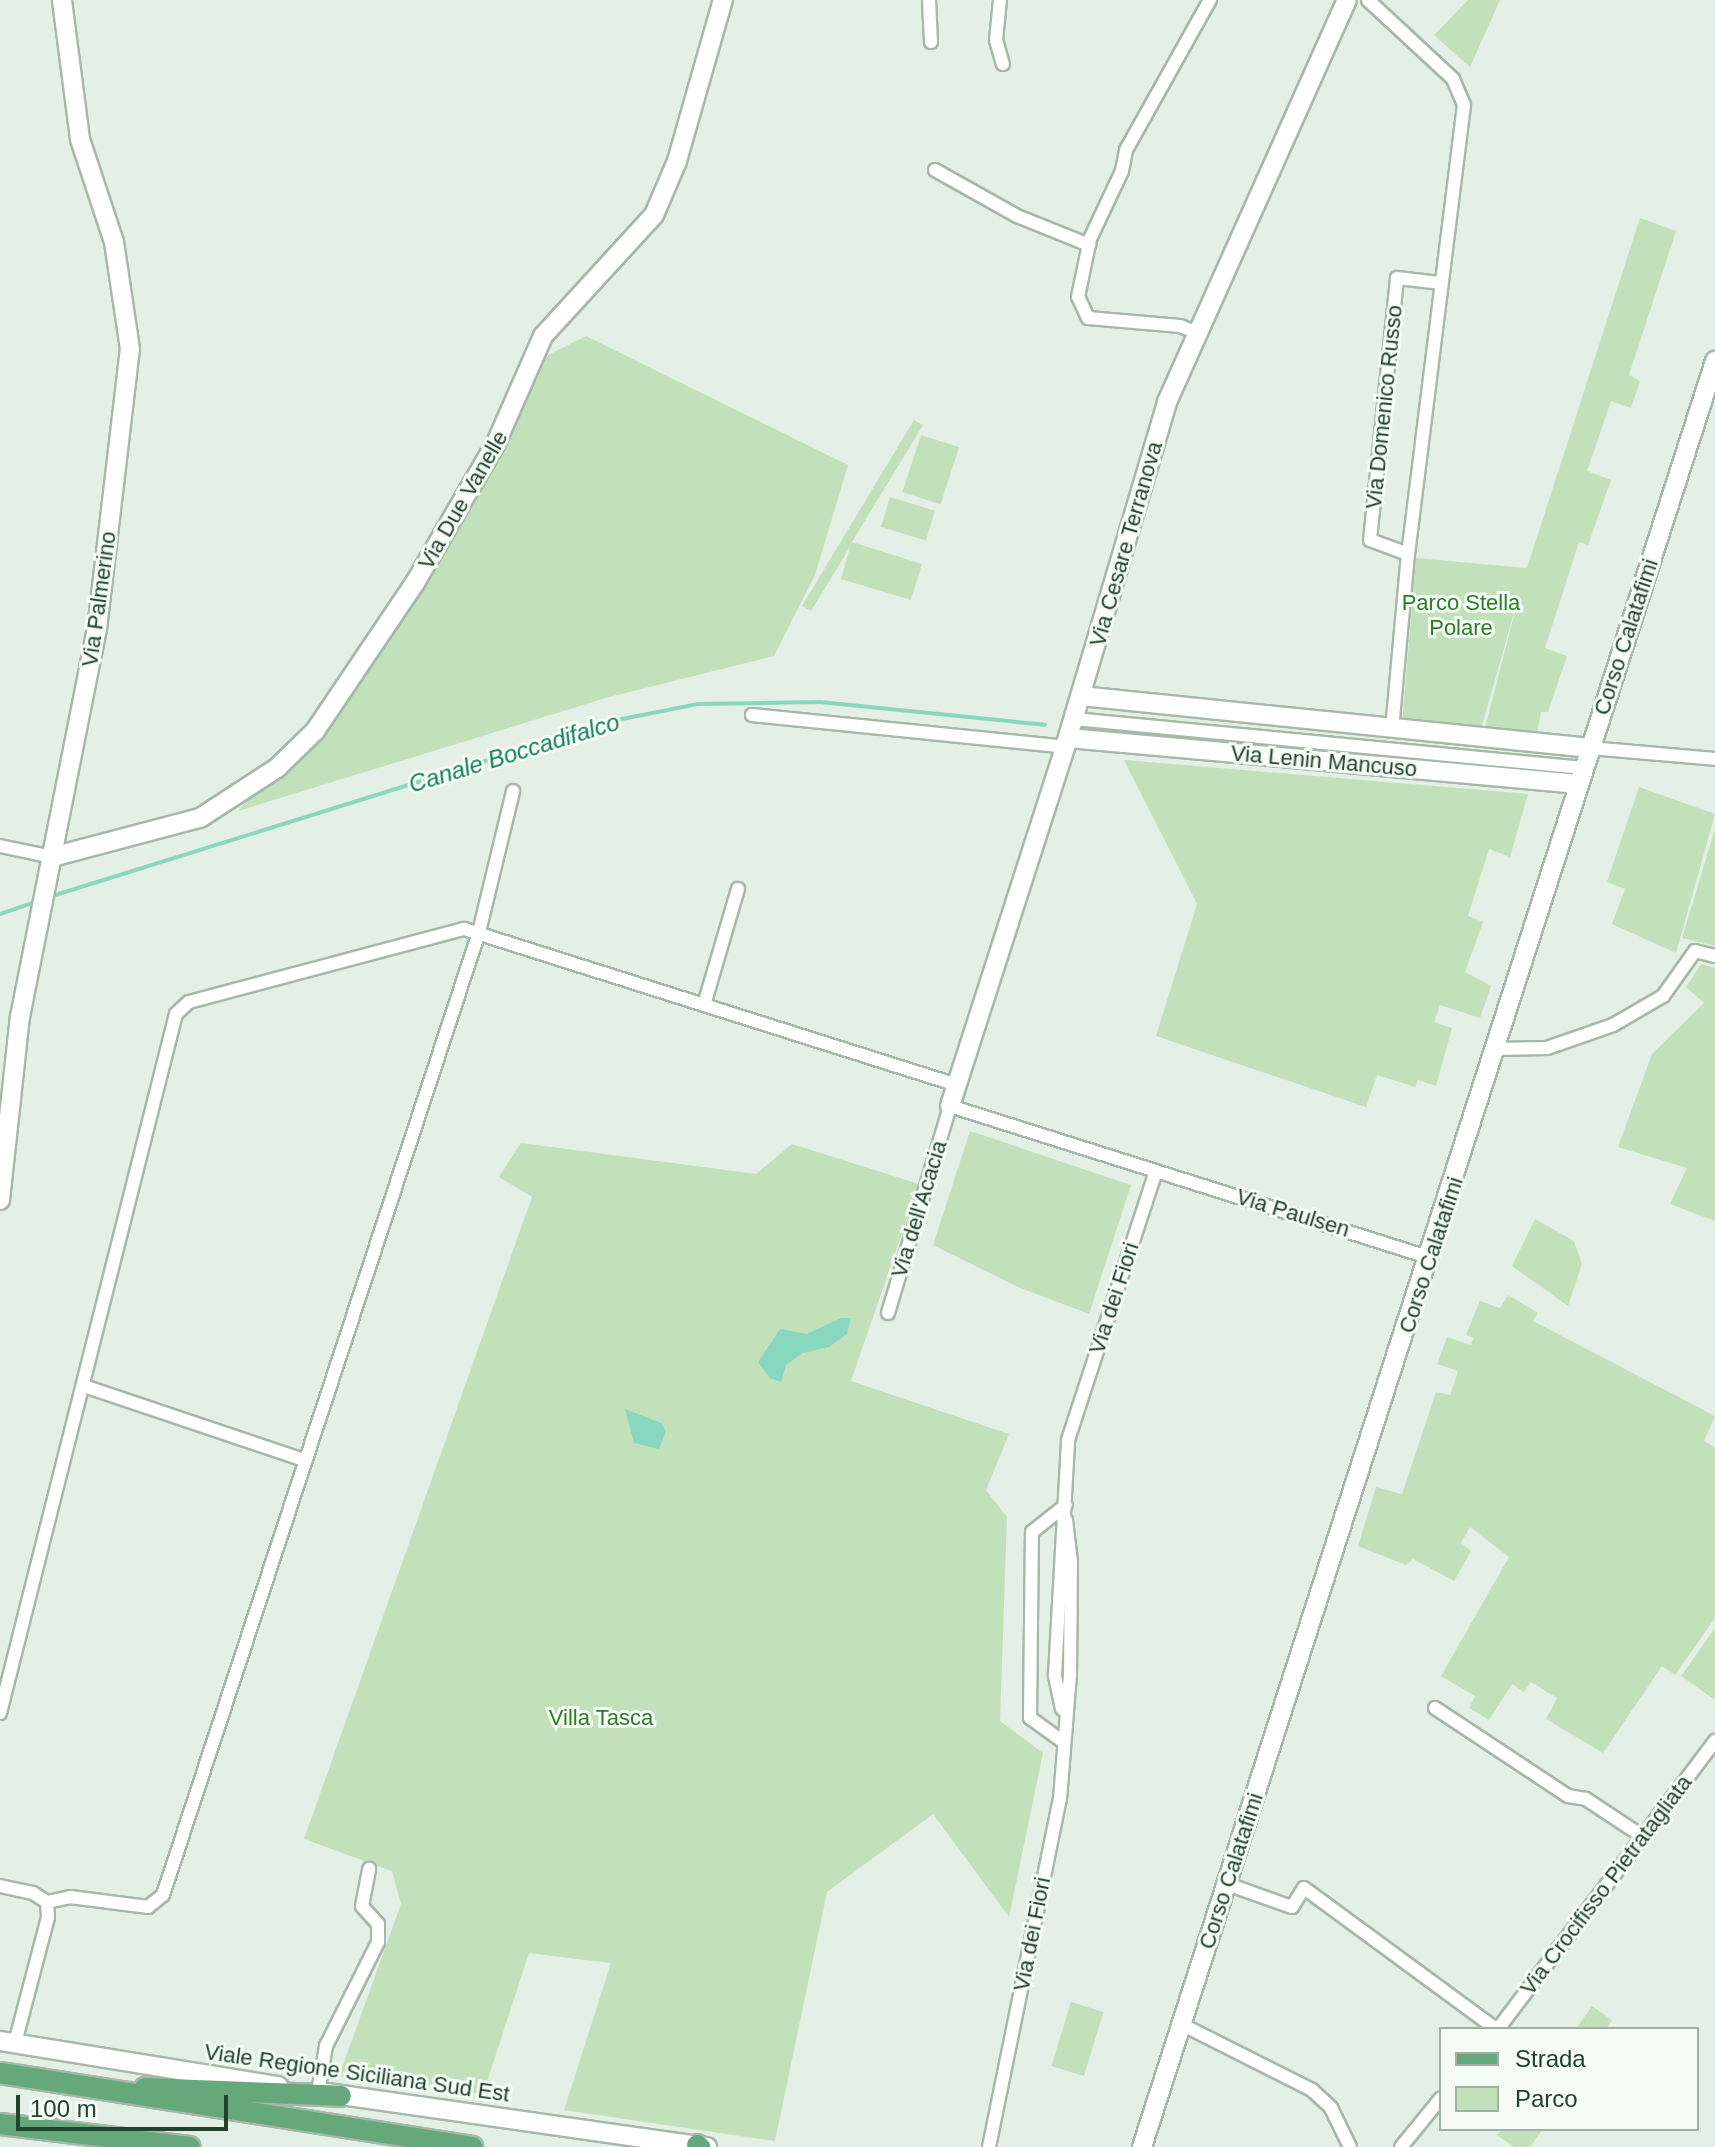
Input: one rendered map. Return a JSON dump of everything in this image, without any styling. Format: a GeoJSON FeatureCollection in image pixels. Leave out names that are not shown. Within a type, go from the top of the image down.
{"type":"FeatureCollection","features":[{"type":"Feature","properties":{"kind":"main road"},"geometry":{"type":"LineString","coordinates":[[0,2073],[472,2147]]}},
{"type":"Feature","properties":{"kind":"main road"},"geometry":{"type":"LineString","coordinates":[[87,2088],[341,2096]]}},
{"type":"Feature","properties":{"kind":"main road"},"geometry":{"type":"LineString","coordinates":[[0,2124],[190,2147]]}},
{"type":"Feature","properties":{"kind":"street","name":"Via Palmerino"},"geometry":{"type":"LineString","coordinates":[[0,1200],[8,1093],[37,927],[97,629],[130,349],[114,242],[80,139],[62,0]]}},
{"type":"Feature","properties":{"kind":"street","name":"Via Due Vanelle"},"geometry":{"type":"LineString","coordinates":[[52,857],[200,818],[277,768],[315,731],[415,583],[483,466],[543,336],[654,215],[677,161],[723,0]]}},
{"type":"Feature","properties":{"kind":"street"},"geometry":{"type":"LineString","coordinates":[[929,0],[931,42]]}},
{"type":"Feature","properties":{"kind":"street"},"geometry":{"type":"LineString","coordinates":[[1000,0],[996,40],[1003,64]]}},
{"type":"Feature","properties":{"kind":"street"},"geometry":{"type":"LineString","coordinates":[[1198,333],[1180,326],[1088,318],[1078,297],[1089,245],[1122,171],[1126,150],[1210,0]]}},
{"type":"Feature","properties":{"kind":"street","name":"Via Cesare Terranova"},"geometry":{"type":"LineString","coordinates":[[950,1106],[1069,735],[1167,402],[1347,0]]}},
{"type":"Feature","properties":{"kind":"street","name":"Via Domenico Russo"},"geometry":{"type":"LineString","coordinates":[[1368,0],[1453,79],[1464,105],[1408,554],[1392,729]]}},
{"type":"Feature","properties":{"kind":"street"},"geometry":{"type":"LineString","coordinates":[[935,170],[1017,216],[1089,245]]}},
{"type":"Feature","properties":{"kind":"street","name":"Via Domenico Russo"},"geometry":{"type":"LineString","coordinates":[[1408,554],[1370,540],[1397,278],[1440,283]]}},
{"type":"Feature","properties":{"kind":"street","name":"Corso Calatafimi"},"geometry":{"type":"LineString","coordinates":[[1142,2147],[1431,1258],[1590,748],[1710,395],[1715,361]]}},
{"type":"Feature","properties":{"kind":"street","name":"Via Lenin Mancuso"},"geometry":{"type":"LineString","coordinates":[[1081,696],[1590,748]]}},
{"type":"Feature","properties":{"kind":"street"},"geometry":{"type":"LineString","coordinates":[[752,715],[1069,735]]}},
{"type":"Feature","properties":{"kind":"street","name":"Via Lenin Mancuso"},"geometry":{"type":"LineString","coordinates":[[1069,735],[1582,776]]}},
{"type":"Feature","properties":{"kind":"street"},"geometry":{"type":"LineString","coordinates":[[1590,748],[1715,759]]}},
{"type":"Feature","properties":{"kind":"street"},"geometry":{"type":"LineString","coordinates":[[0,1886],[33,1893],[47,1902],[70,1897],[148,1907],[163,1895],[479,932],[513,791]]}},
{"type":"Feature","properties":{"kind":"street"},"geometry":{"type":"LineString","coordinates":[[0,846],[52,857]]}},
{"type":"Feature","properties":{"kind":"street"},"geometry":{"type":"LineString","coordinates":[[704,1005],[738,889]]}},
{"type":"Feature","properties":{"kind":"street"},"geometry":{"type":"LineString","coordinates":[[0,1713],[176,1014],[189,1002],[252,981],[464,929],[957,1085]]}},
{"type":"Feature","properties":{"kind":"street"},"geometry":{"type":"LineString","coordinates":[[1497,1049],[1547,1048],[1613,1025],[1663,996],[1695,951],[1715,956]]}},
{"type":"Feature","properties":{"kind":"street","name":"Via Paulsen"},"geometry":{"type":"LineString","coordinates":[[950,1106],[1431,1258]]}},
{"type":"Feature","properties":{"kind":"street","name":"Via dell'Acacia"},"geometry":{"type":"LineString","coordinates":[[888,1313],[950,1106]]}},
{"type":"Feature","properties":{"kind":"street","name":"Via dei Fiori"},"geometry":{"type":"LineString","coordinates":[[989,2147],[1060,1799],[1064,1720],[1055,1675],[1058,1562],[1066,1520],[1068,1440],[1156,1171]]}},
{"type":"Feature","properties":{"kind":"street"},"geometry":{"type":"LineString","coordinates":[[84,1386],[304,1460]]}},
{"type":"Feature","properties":{"kind":"street"},"geometry":{"type":"LineString","coordinates":[[1062,1741],[1030,1718],[1032,1532],[1066,1505]]}},
{"type":"Feature","properties":{"kind":"street"},"geometry":{"type":"LineString","coordinates":[[1435,1708],[1568,1796],[1586,1799],[1642,1836]]}},
{"type":"Feature","properties":{"kind":"street","name":"Via Crocifisso Pietratagliata"},"geometry":{"type":"LineString","coordinates":[[1499,2027],[1715,1741]]}},
{"type":"Feature","properties":{"kind":"street"},"geometry":{"type":"LineString","coordinates":[[318,2092],[326,2046],[378,1942],[378,1924],[362,1906],[369,1869]]}},
{"type":"Feature","properties":{"kind":"street"},"geometry":{"type":"LineString","coordinates":[[1227,1884],[1292,1907],[1304,1888],[1494,2027]]}},
{"type":"Feature","properties":{"kind":"street"},"geometry":{"type":"LineString","coordinates":[[7,2042],[48,1917],[47,1902]]}},
{"type":"Feature","properties":{"kind":"street"},"geometry":{"type":"LineString","coordinates":[[1181,2024],[1312,2090],[1331,2108],[1350,2147]]}},
{"type":"Feature","properties":{"kind":"street","name":"Viale Regione Siciliana Sud Est"},"geometry":{"type":"LineString","coordinates":[[7,2042],[341,2096],[701,2146]]}},
{"type":"Feature","properties":{"kind":"street"},"geometry":{"type":"LineString","coordinates":[[1401,2147],[1439,2100]]}},
{"type":"Feature","properties":{"kind":"green space"},"geometry":{"type":"Polygon","coordinates":[[[1468,0],[1500,0],[1470,67],[1434,35],[1468,0]]]}},
{"type":"Feature","properties":{"kind":"green space","name":"Parco Stella Polare"},"geometry":{"type":"Polygon","coordinates":[[[1640,218],[1676,231],[1629,375],[1640,381],[1631,408],[1611,401],[1587,471],[1611,480],[1588,545],[1579,542],[1545,648],[1567,656],[1548,712],[1541,712],[1537,733],[1485,728],[1520,592],[1481,729],[1402,723],[1416,558],[1527,568],[1640,218]]]}},
{"type":"Feature","properties":{"kind":"green space"},"geometry":{"type":"Polygon","coordinates":[[[586,336],[848,465],[815,575],[774,656],[609,697],[238,811],[346,686],[532,363],[586,336]]]}},
{"type":"Feature","properties":{"kind":"green space"},"geometry":{"type":"Polygon","coordinates":[[[914,420],[923,425],[852,542],[922,564],[911,600],[841,579],[850,547],[811,611],[802,606],[914,420]]]}},
{"type":"Feature","properties":{"kind":"green space"},"geometry":{"type":"Polygon","coordinates":[[[921,435],[959,447],[941,504],[902,492],[921,435]]]}},
{"type":"Feature","properties":{"kind":"green space"},"geometry":{"type":"Polygon","coordinates":[[[890,497],[935,511],[926,540],[881,527],[890,497]]]}},
{"type":"Feature","properties":{"kind":"green space"},"geometry":{"type":"Polygon","coordinates":[[[1124,760],[1528,794],[1510,857],[1489,849],[1468,916],[1483,922],[1465,972],[1491,986],[1480,1018],[1440,1005],[1434,1022],[1452,1028],[1436,1086],[1418,1080],[1415,1087],[1377,1075],[1366,1107],[1156,1036],[1197,904],[1124,760]]]}},
{"type":"Feature","properties":{"kind":"green space"},"geometry":{"type":"Polygon","coordinates":[[[1639,787],[1715,814],[1676,953],[1612,924],[1625,889],[1607,882],[1639,787]]]}},
{"type":"Feature","properties":{"kind":"green space"},"geometry":{"type":"Polygon","coordinates":[[[1715,829],[1715,946],[1682,938],[1715,829]]]}},
{"type":"Feature","properties":{"kind":"green space"},"geometry":{"type":"Polygon","coordinates":[[[1701,964],[1715,968],[1715,1221],[1670,1204],[1687,1168],[1618,1147],[1652,1054],[1704,1003],[1686,987],[1701,964]]]}},
{"type":"Feature","properties":{"kind":"green space"},"geometry":{"type":"Polygon","coordinates":[[[970,1131],[1131,1185],[1089,1314],[1018,1287],[933,1245],[970,1131]]]}},
{"type":"Feature","properties":{"kind":"green space","name":"Villa Tasca"},"geometry":{"type":"Polygon","coordinates":[[[521,1143],[756,1174],[792,1144],[919,1184],[851,1381],[1009,1434],[986,1490],[1007,1517],[1000,1721],[1043,1753],[1009,1917],[933,1814],[827,1892],[775,2141],[564,2110],[611,1963],[529,1953],[483,2094],[339,2076],[401,1904],[392,1871],[304,1839],[532,1197],[499,1177],[521,1143]]]}},
{"type":"Feature","properties":{"kind":"green space"},"geometry":{"type":"Polygon","coordinates":[[[1535,1219],[1574,1241],[1582,1264],[1568,1306],[1512,1266],[1535,1219]]]}},
{"type":"Feature","properties":{"kind":"green space"},"geometry":{"type":"Polygon","coordinates":[[[1508,1295],[1538,1313],[1533,1321],[1715,1416],[1704,1441],[1715,1448],[1715,1618],[1675,1675],[1662,1666],[1603,1753],[1546,1719],[1557,1698],[1531,1682],[1524,1692],[1512,1684],[1489,1720],[1469,1708],[1475,1696],[1441,1676],[1509,1557],[1470,1527],[1461,1543],[1471,1551],[1454,1581],[1413,1559],[1406,1565],[1358,1546],[1376,1487],[1402,1494],[1436,1392],[1450,1395],[1458,1371],[1437,1364],[1447,1337],[1471,1345],[1473,1338],[1466,1335],[1480,1301],[1500,1308],[1508,1295]]]}},
{"type":"Feature","properties":{"kind":"green space"},"geometry":{"type":"Polygon","coordinates":[[[1715,1628],[1715,1700],[1681,1676],[1715,1628]]]}},
{"type":"Feature","properties":{"kind":"green space"},"geometry":{"type":"Polygon","coordinates":[[[1071,2002],[1104,2012],[1084,2076],[1051,2066],[1071,2002]]]}},
{"type":"Feature","properties":{"kind":"green space"},"geometry":{"type":"Polygon","coordinates":[[[1592,2006],[1612,2020],[1607,2027],[1577,2027],[1592,2006]]]}},
{"type":"Feature","properties":{"kind":"green space"},"geometry":{"type":"Polygon","coordinates":[[[1500,2131],[1542,2131],[1530,2147],[1514,2147],[1497,2135],[1500,2131]]]}},
{"type":"Feature","properties":{"kind":"shaded area"},"geometry":{"type":"Polygon","coordinates":[[[841,1318],[851,1318],[847,1334],[829,1347],[803,1353],[786,1365],[781,1382],[770,1378],[758,1362],[780,1329],[807,1334],[841,1318]]]}},
{"type":"Feature","properties":{"kind":"shaded area"},"geometry":{"type":"Polygon","coordinates":[[[625,1409],[661,1423],[666,1431],[659,1449],[634,1443],[625,1409]]]}},
{"type":"Feature","properties":{"kind":"waterway","name":"Canale Boccadifalco"},"geometry":{"type":"LineString","coordinates":[[49,897],[617,720],[698,704],[820,702],[1045,725]]}},
{"type":"Feature","properties":{"kind":"waterway","name":"Canale Boccadifalco"},"geometry":{"type":"LineString","coordinates":[[0,914],[37,901]]}}]}
